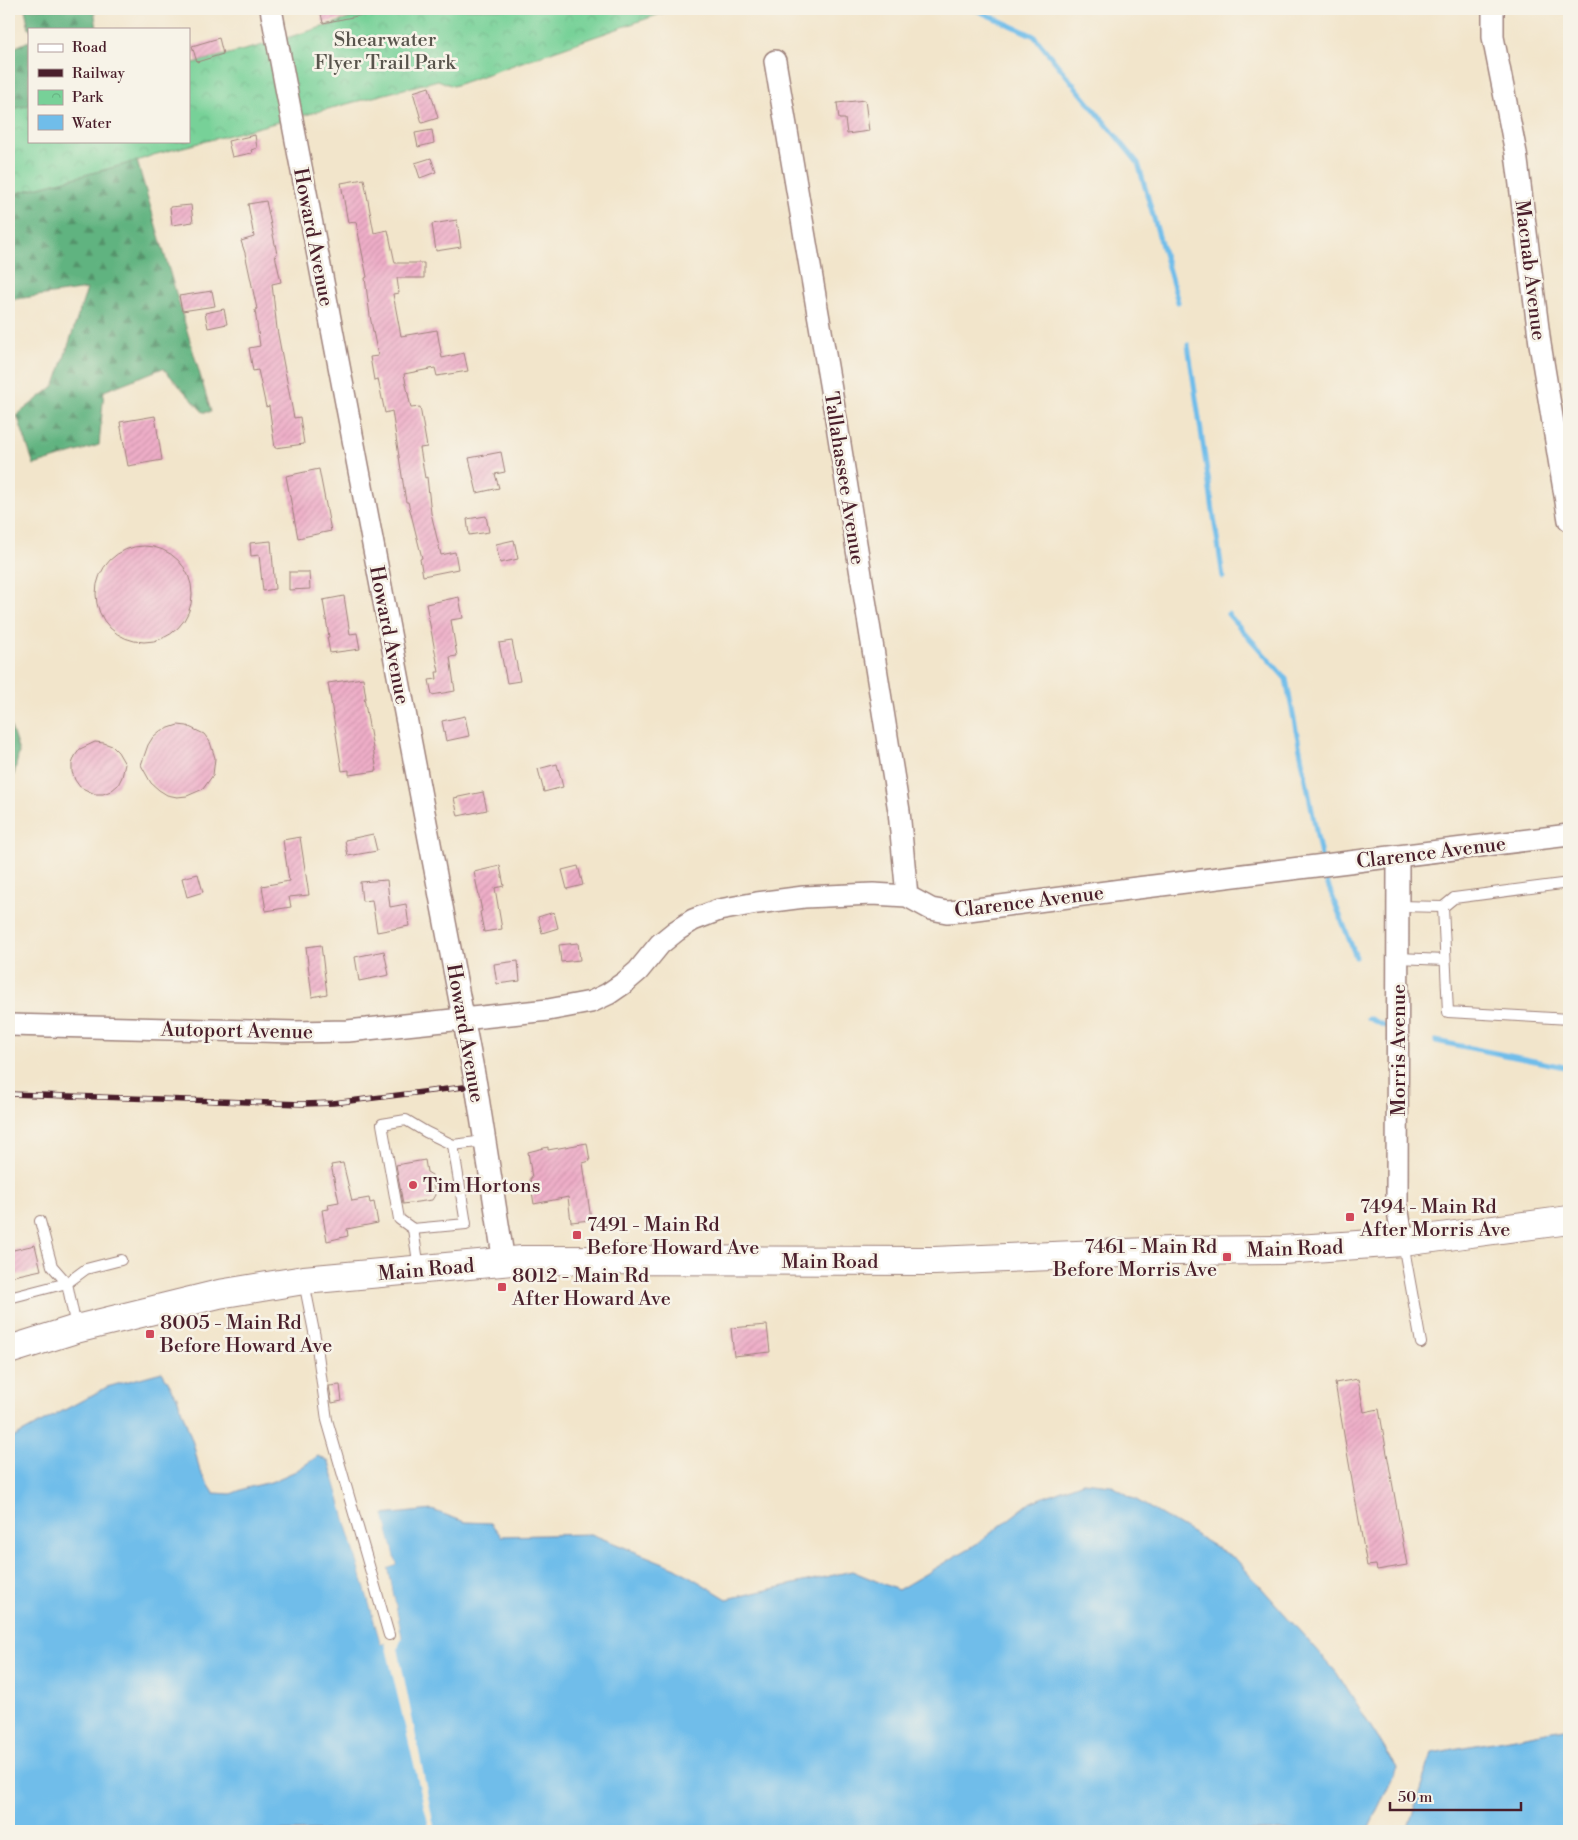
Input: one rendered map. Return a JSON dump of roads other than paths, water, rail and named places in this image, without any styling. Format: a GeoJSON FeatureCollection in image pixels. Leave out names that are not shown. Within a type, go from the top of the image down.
{"type":"FeatureCollection","features":[{"type":"Feature","properties":{"kind":"main road","name":"Main Road"},"geometry":{"type":"LineString","coordinates":[[9,1350],[76,1329],[219,1294],[304,1280],[523,1260],[934,1261],[1172,1251],[1282,1250],[1403,1242],[1569,1220]]}},
{"type":"Feature","properties":{"kind":"street","name":"Howard Avenue"},"geometry":{"type":"LineString","coordinates":[[271,9],[464,1020],[504,1262]]}},
{"type":"Feature","properties":{"kind":"street","name":"Macnab Avenue"},"geometry":{"type":"LineString","coordinates":[[1490,13],[1516,153],[1540,344],[1569,520]]}},
{"type":"Feature","properties":{"kind":"street","name":"Tallahassee Avenue"},"geometry":{"type":"LineString","coordinates":[[775,61],[836,419],[899,811],[907,896]]}},
{"type":"Feature","properties":{"kind":"street","name":"Clarence Avenue"},"geometry":{"type":"LineString","coordinates":[[464,1020],[548,1010],[590,1002],[624,984],[638,971],[660,944],[693,920],[712,912],[757,903],[804,897],[873,894],[907,896],[931,908],[946,912],[961,911],[1569,835]]}},
{"type":"Feature","properties":{"kind":"street","name":"Morris Avenue"},"geometry":{"type":"LineString","coordinates":[[1398,856],[1397,1206],[1403,1242]]}},
{"type":"Feature","properties":{"kind":"street","name":"Autoport Avenue"},"geometry":{"type":"LineString","coordinates":[[9,1025],[295,1032],[348,1031],[464,1020]]}},
{"type":"Feature","properties":{"kind":"lane"},"geometry":{"type":"LineString","coordinates":[[1398,906],[1443,907],[1454,898],[1569,883]]}},
{"type":"Feature","properties":{"kind":"lane"},"geometry":{"type":"LineString","coordinates":[[1443,907],[1448,1012],[1569,1019]]}},
{"type":"Feature","properties":{"kind":"lane"},"geometry":{"type":"LineString","coordinates":[[1398,958],[1445,960]]}},
{"type":"Feature","properties":{"kind":"lane"},"geometry":{"type":"LineString","coordinates":[[453,1145],[466,1224],[413,1229],[399,1219],[382,1124],[406,1120],[453,1145],[485,1140]]}},
{"type":"Feature","properties":{"kind":"lane"},"geometry":{"type":"LineString","coordinates":[[40,1221],[52,1266],[67,1283],[76,1329]]}},
{"type":"Feature","properties":{"kind":"lane"},"geometry":{"type":"LineString","coordinates":[[413,1229],[419,1269]]}},
{"type":"Feature","properties":{"kind":"lane"},"geometry":{"type":"LineString","coordinates":[[1403,1242],[1421,1343]]}},
{"type":"Feature","properties":{"kind":"lane"},"geometry":{"type":"LineString","coordinates":[[9,1298],[67,1283],[86,1270],[121,1260]]}},
{"type":"Feature","properties":{"kind":"lane"},"geometry":{"type":"LineString","coordinates":[[304,1280],[317,1347],[327,1420],[389,1635]]}},
{"type":"Feature","properties":{"kind":"water"},"geometry":{"type":"Polygon","coordinates":[[[162,1372],[177,1397],[194,1446],[200,1472],[214,1493],[231,1494],[271,1482],[296,1471],[318,1456],[329,1462],[381,1644],[402,1638],[388,1568],[397,1565],[383,1515],[432,1510],[465,1522],[491,1523],[501,1536],[591,1534],[676,1568],[727,1599],[852,1571],[898,1590],[978,1543],[1031,1502],[1083,1482],[1111,1485],[1236,1559],[1336,1672],[1397,1768],[1367,1831],[9,1831],[9,1440],[107,1387],[162,1372]]]}},
{"type":"Feature","properties":{"kind":"water"},"geometry":{"type":"Polygon","coordinates":[[[1569,1728],[1569,1831],[1407,1831],[1432,1753],[1569,1728]]]}},
{"type":"Feature","properties":{"kind":"waterway"},"geometry":{"type":"LineString","coordinates":[[974,9],[1034,36],[1138,163],[1178,302]]}},
{"type":"Feature","properties":{"kind":"waterway"},"geometry":{"type":"LineString","coordinates":[[1188,345],[1223,577]]}},
{"type":"Feature","properties":{"kind":"waterway"},"geometry":{"type":"LineString","coordinates":[[1228,614],[1286,679],[1322,861]]}},
{"type":"Feature","properties":{"kind":"waterway"},"geometry":{"type":"LineString","coordinates":[[1323,872],[1356,957]]}},
{"type":"Feature","properties":{"kind":"waterway"},"geometry":{"type":"LineString","coordinates":[[1368,1018],[1385,1026]]}},
{"type":"Feature","properties":{"kind":"waterway"},"geometry":{"type":"LineString","coordinates":[[1436,1041],[1569,1068]]}},
{"type":"Feature","properties":{"kind":"railway"},"geometry":{"type":"LineString","coordinates":[[9,1094],[303,1104],[333,1103],[464,1087]]}},
{"type":"Feature","properties":{"kind":"place","name":"Tim Hortons"},"geometry":{"type":"Point","coordinates":[413,1185]}},
{"type":"Feature","properties":{"kind":"place","name":"7494 - Main Rd After Morris Ave"},"geometry":{"type":"Point","coordinates":[1350,1217]}},
{"type":"Feature","properties":{"kind":"place","name":"7491 - Main Rd Before Howard Ave"},"geometry":{"type":"Point","coordinates":[577,1235]}},
{"type":"Feature","properties":{"kind":"place","name":"7461 - Main Rd Before Morris Ave"},"geometry":{"type":"Point","coordinates":[1227,1257]}},
{"type":"Feature","properties":{"kind":"place","name":"8012 - Main Rd After Howard Ave"},"geometry":{"type":"Point","coordinates":[502,1287]}},
{"type":"Feature","properties":{"kind":"place","name":"8005 - Main Rd Before Howard Ave"},"geometry":{"type":"Point","coordinates":[150,1334]}},
{"type":"Feature","properties":{"kind":"park label","name":"Shearwater Flyer Trail Park"},"geometry":{"type":"Point","coordinates":[385,50]}}]}
